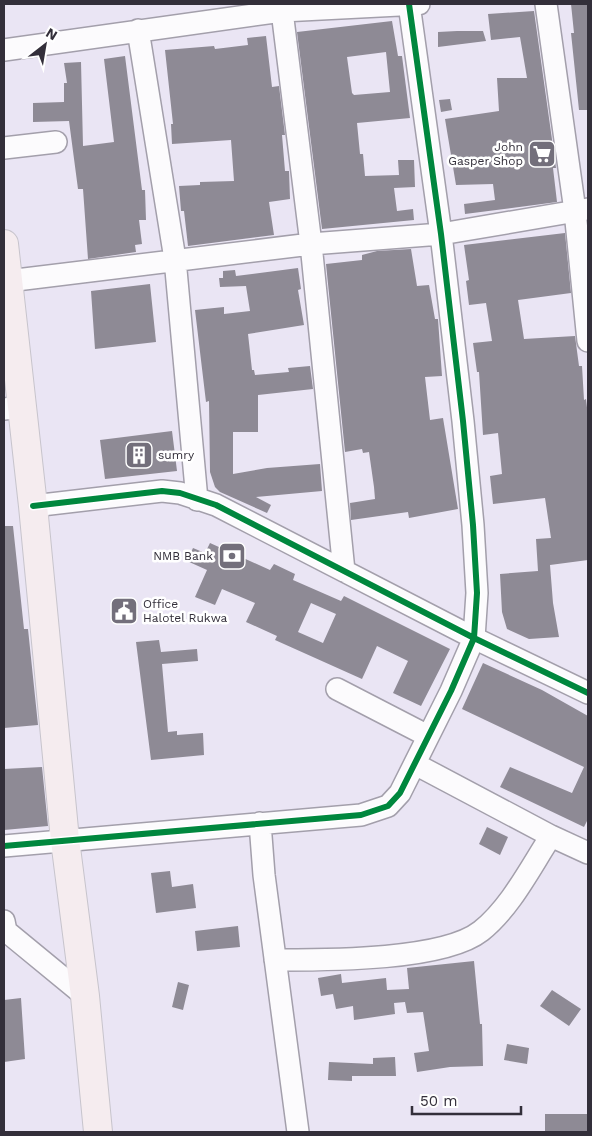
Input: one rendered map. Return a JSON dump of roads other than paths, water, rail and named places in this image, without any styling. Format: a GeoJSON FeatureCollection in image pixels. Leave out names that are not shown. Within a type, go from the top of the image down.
{"type":"FeatureCollection","features":[{"type":"Feature","properties":{"kind":"highway"},"geometry":{"type":"LineString","coordinates":[[4,244],[8,281],[13,408],[33,506],[65,840],[85,996],[98,1132]]}},
{"type":"Feature","properties":{"kind":"street"},"geometry":{"type":"LineString","coordinates":[[4,50],[282,11],[412,4],[441,234],[474,525],[477,594],[474,638],[415,764],[400,793],[388,806],[361,815],[4,846]]}},
{"type":"Feature","properties":{"kind":"street"},"geometry":{"type":"LineString","coordinates":[[546,4],[582,210],[588,341]]}},
{"type":"Feature","properties":{"kind":"street"},"geometry":{"type":"LineString","coordinates":[[282,11],[311,244],[344,571]]}},
{"type":"Feature","properties":{"kind":"street"},"geometry":{"type":"LineString","coordinates":[[138,30],[175,259],[197,500]]}},
{"type":"Feature","properties":{"kind":"street"},"geometry":{"type":"LineString","coordinates":[[4,148],[56,142]]}},
{"type":"Feature","properties":{"kind":"street"},"geometry":{"type":"LineString","coordinates":[[8,281],[175,259],[311,244],[441,234],[582,210]]}},
{"type":"Feature","properties":{"kind":"street"},"geometry":{"type":"LineString","coordinates":[[33,506],[162,491],[180,493],[216,505],[474,638],[588,693]]}},
{"type":"Feature","properties":{"kind":"street"},"geometry":{"type":"LineString","coordinates":[[337,689],[428,736]]}},
{"type":"Feature","properties":{"kind":"street"},"geometry":{"type":"LineString","coordinates":[[415,764],[550,836],[588,853]]}},
{"type":"Feature","properties":{"kind":"street"},"geometry":{"type":"LineString","coordinates":[[260,823],[275,960],[298,1132]]}},
{"type":"Feature","properties":{"kind":"street"},"geometry":{"type":"LineString","coordinates":[[275,960],[349,959],[408,954],[465,940],[480,932],[505,906],[550,836]]}},
{"type":"Feature","properties":{"kind":"street"},"geometry":{"type":"LineString","coordinates":[[4,921],[6,931],[85,996]]}},
{"type":"Feature","properties":{"kind":"place","name":"John Gasper Shop"},"geometry":{"type":"Point","coordinates":[542,154]}},
{"type":"Feature","properties":{"kind":"place","name":"sumry"},"geometry":{"type":"Point","coordinates":[139,455]}},
{"type":"Feature","properties":{"kind":"place","name":"NMB Bank"},"geometry":{"type":"Point","coordinates":[232,556]}},
{"type":"Feature","properties":{"kind":"place","name":"Office Halotel Rukwa"},"geometry":{"type":"Point","coordinates":[124,611]}}]}
